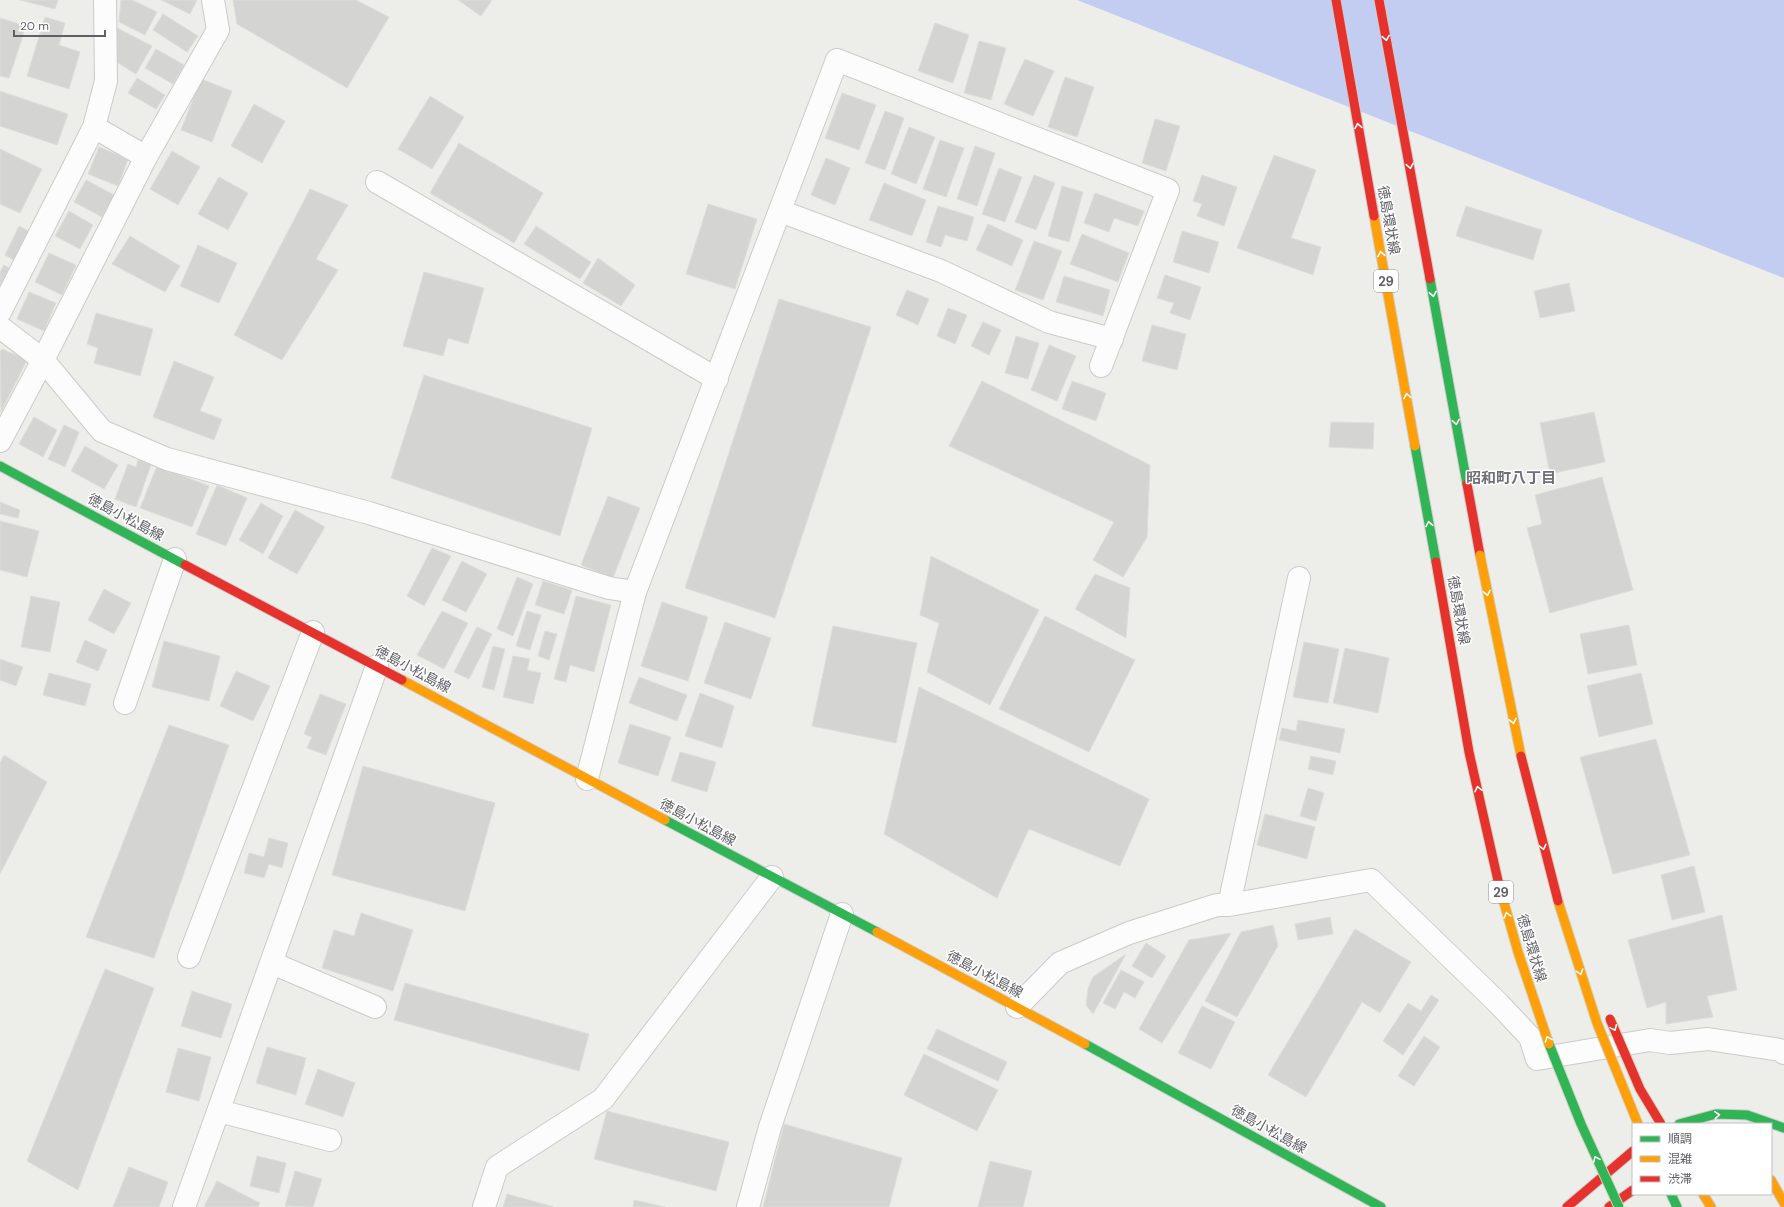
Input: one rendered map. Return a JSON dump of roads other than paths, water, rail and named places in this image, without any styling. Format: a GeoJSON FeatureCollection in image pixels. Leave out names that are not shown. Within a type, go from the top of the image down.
{"type":"FeatureCollection","features":[{"type":"Feature","properties":{"kind":"main road","name":"徳島環状線"},"geometry":{"type":"LineString","coordinates":[[1336,0],[1472,760],[1493,863],[1513,937],[1560,1073],[1580,1123],[1619,1207]]}},
{"type":"Feature","properties":{"kind":"main road"},"geometry":{"type":"LineString","coordinates":[[1379,0],[1501,669],[1526,782],[1553,889],[1610,1060],[1638,1123]]}},
{"type":"Feature","properties":{"kind":"main road","name":"徳島小松島線"},"geometry":{"type":"LineString","coordinates":[[0,466],[1017,1007],[1381,1207]]}},
{"type":"Feature","properties":{"kind":"main road"},"geometry":{"type":"LineString","coordinates":[[1553,889],[1594,982]]}},
{"type":"Feature","properties":{"kind":"main road"},"geometry":{"type":"LineString","coordinates":[[1606,1010],[1640,1089],[1660,1123]]}},
{"type":"Feature","properties":{"kind":"main road"},"geometry":{"type":"LineString","coordinates":[[1683,1123],[1716,1114],[1747,1115],[1770,1123]]}},
{"type":"Feature","properties":{"kind":"main road"},"geometry":{"type":"LineString","coordinates":[[1772,1124],[1784,1128]]}},
{"type":"Feature","properties":{"kind":"main road"},"geometry":{"type":"LineString","coordinates":[[1566,1207],[1632,1152]]}},
{"type":"Feature","properties":{"kind":"main road"},"geometry":{"type":"LineString","coordinates":[[1772,1182],[1784,1203]]}},
{"type":"Feature","properties":{"kind":"main road"},"geometry":{"type":"LineString","coordinates":[[1609,1207],[1632,1191]]}},
{"type":"Feature","properties":{"kind":"main road"},"geometry":{"type":"LineString","coordinates":[[1671,1195],[1677,1207]]}},
{"type":"Feature","properties":{"kind":"main road"},"geometry":{"type":"LineString","coordinates":[[1704,1195],[1711,1207]]}},
{"type":"Feature","properties":{"kind":"street"},"geometry":{"type":"LineString","coordinates":[[0,312],[94,126],[106,81],[105,0]]}},
{"type":"Feature","properties":{"kind":"street"},"geometry":{"type":"LineString","coordinates":[[0,441],[43,360],[146,156],[218,30],[213,0]]}},
{"type":"Feature","properties":{"kind":"street"},"geometry":{"type":"LineString","coordinates":[[587,778],[635,592],[837,60],[1168,190],[1101,366]]}},
{"type":"Feature","properties":{"kind":"street"},"geometry":{"type":"LineString","coordinates":[[94,126],[146,156]]}},
{"type":"Feature","properties":{"kind":"street"},"geometry":{"type":"LineString","coordinates":[[377,182],[717,379]]}},
{"type":"Feature","properties":{"kind":"street"},"geometry":{"type":"LineString","coordinates":[[780,211],[941,271],[1049,322],[1112,339]]}},
{"type":"Feature","properties":{"kind":"street"},"geometry":{"type":"LineString","coordinates":[[0,327],[43,360],[102,431],[167,459],[376,515],[609,588],[635,592]]}},
{"type":"Feature","properties":{"kind":"street"},"geometry":{"type":"LineString","coordinates":[[125,703],[175,559]]}},
{"type":"Feature","properties":{"kind":"street"},"geometry":{"type":"LineString","coordinates":[[1229,905],[1299,578]]}},
{"type":"Feature","properties":{"kind":"street"},"geometry":{"type":"LineString","coordinates":[[189,958],[313,632]]}},
{"type":"Feature","properties":{"kind":"street"},"geometry":{"type":"LineString","coordinates":[[184,1207],[377,666]]}},
{"type":"Feature","properties":{"kind":"street"},"geometry":{"type":"LineString","coordinates":[[484,1207],[497,1167],[603,1099],[772,876]]}},
{"type":"Feature","properties":{"kind":"street"},"geometry":{"type":"LineString","coordinates":[[1017,1007],[1060,963],[1129,933],[1217,905],[1229,905],[1371,880],[1498,1003],[1530,1037],[1537,1059],[1650,1040],[1670,1043],[1708,1039],[1780,1050],[1784,1053]]}},
{"type":"Feature","properties":{"kind":"street"},"geometry":{"type":"LineString","coordinates":[[748,1207],[770,1127],[842,914]]}},
{"type":"Feature","properties":{"kind":"street"},"geometry":{"type":"LineString","coordinates":[[272,963],[375,1008]]}},
{"type":"Feature","properties":{"kind":"street"},"geometry":{"type":"LineString","coordinates":[[219,1111],[330,1140]]}},
{"type":"Feature","properties":{"kind":"water"},"geometry":{"type":"Polygon","coordinates":[[[1077,0],[1784,0],[1784,278],[1077,0]]]}},
{"type":"Feature","properties":{"kind":"district","name":"昭和町八丁目"},"geometry":{"type":"Point","coordinates":[1511,478]}}]}
